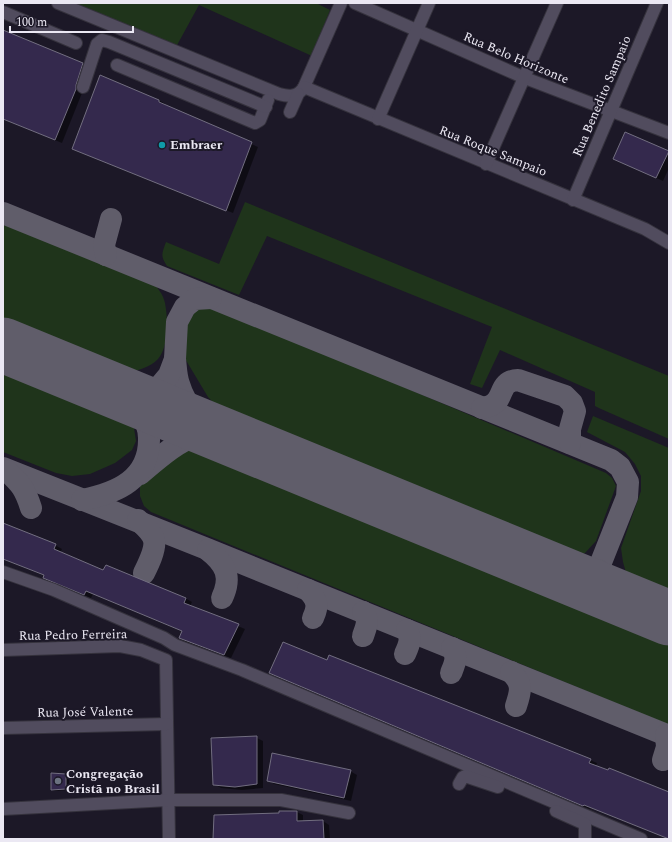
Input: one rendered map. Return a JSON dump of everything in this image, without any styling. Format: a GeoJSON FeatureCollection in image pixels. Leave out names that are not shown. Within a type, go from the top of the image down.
{"type":"FeatureCollection","features":[{"type":"Feature","properties":{"kind":"street"},"geometry":{"type":"LineString","coordinates":[[58,3],[272,91],[288,96],[301,91]]}},
{"type":"Feature","properties":{"kind":"street"},"geometry":{"type":"LineString","coordinates":[[290,112],[341,3]]}},
{"type":"Feature","properties":{"kind":"street","name":"Rua Belo Horizonte"},"geometry":{"type":"LineString","coordinates":[[355,3],[525,78],[669,133]]}},
{"type":"Feature","properties":{"kind":"street"},"geometry":{"type":"LineString","coordinates":[[378,119],[428,3]]}},
{"type":"Feature","properties":{"kind":"street","name":"Rua Benedito Sampaio"},"geometry":{"type":"LineString","coordinates":[[573,200],[658,3]]}},
{"type":"Feature","properties":{"kind":"street"},"geometry":{"type":"LineString","coordinates":[[486,164],[525,78],[555,4]]}},
{"type":"Feature","properties":{"kind":"street"},"geometry":{"type":"LineString","coordinates":[[3,12],[76,44]]}},
{"type":"Feature","properties":{"kind":"street"},"geometry":{"type":"LineString","coordinates":[[83,86],[97,44],[102,40],[266,107]]}},
{"type":"Feature","properties":{"kind":"street"},"geometry":{"type":"LineString","coordinates":[[118,65],[255,123],[260,120],[272,91]]}},
{"type":"Feature","properties":{"kind":"street"},"geometry":{"type":"LineString","coordinates":[[161,83],[167,66]]}},
{"type":"Feature","properties":{"kind":"street","name":"Rua Roque Sampaio"},"geometry":{"type":"LineString","coordinates":[[301,91],[378,119],[645,229],[669,243]]}},
{"type":"Feature","properties":{"kind":"street"},"geometry":{"type":"LineString","coordinates":[[3,572],[54,590],[164,638],[185,649],[242,670],[641,839]]}},
{"type":"Feature","properties":{"kind":"street","name":"Rua Pedro Ferreira"},"geometry":{"type":"LineString","coordinates":[[3,650],[120,646],[141,650],[166,660],[167,724]]}},
{"type":"Feature","properties":{"kind":"street"},"geometry":{"type":"LineString","coordinates":[[167,724],[169,839]]}},
{"type":"Feature","properties":{"kind":"street","name":"Rua José Valente"},"geometry":{"type":"LineString","coordinates":[[3,728],[167,724]]}},
{"type":"Feature","properties":{"kind":"street"},"geometry":{"type":"LineString","coordinates":[[459,784],[465,776],[501,788],[585,824],[585,839]]}},
{"type":"Feature","properties":{"kind":"street"},"geometry":{"type":"LineString","coordinates":[[3,809],[168,800],[281,800],[349,812]]}},
{"type":"Feature","properties":{"kind":"green space"},"geometry":{"type":"Polygon","coordinates":[[[71,3],[316,3],[330,10],[312,56],[199,5],[176,47],[71,3]]]}},
{"type":"Feature","properties":{"kind":"green space"},"geometry":{"type":"Polygon","coordinates":[[[245,202],[669,376],[669,439],[595,406],[595,392],[500,350],[482,388],[470,384],[492,327],[267,236],[239,295],[167,266],[163,260],[162,254],[166,242],[219,264],[245,202]]]}},
{"type":"Feature","properties":{"kind":"green space"},"geometry":{"type":"Polygon","coordinates":[[[3,220],[152,282],[163,297],[167,317],[166,340],[162,354],[158,359],[147,367],[127,373],[3,323],[3,220]]]}},
{"type":"Feature","properties":{"kind":"green space"},"geometry":{"type":"Polygon","coordinates":[[[199,304],[209,304],[606,473],[612,478],[616,486],[596,541],[585,553],[575,555],[232,417],[221,411],[208,397],[184,357],[181,340],[183,320],[190,310],[199,304]]]}},
{"type":"Feature","properties":{"kind":"green space"},"geometry":{"type":"Polygon","coordinates":[[[3,361],[116,407],[127,415],[134,428],[136,441],[132,450],[115,463],[90,474],[72,476],[56,473],[3,452],[3,361]]]}},
{"type":"Feature","properties":{"kind":"green space"},"geometry":{"type":"Polygon","coordinates":[[[593,416],[669,448],[669,594],[627,576],[621,548],[641,491],[641,476],[635,464],[625,452],[587,432],[593,416]]]}},
{"type":"Feature","properties":{"kind":"green space"},"geometry":{"type":"Polygon","coordinates":[[[189,445],[203,445],[216,449],[669,634],[669,725],[151,512],[144,506],[140,496],[140,484],[147,473],[180,449],[189,445]]]}},
{"type":"Feature","properties":{"kind":"building"},"geometry":{"type":"Polygon","coordinates":[[[3,30],[83,63],[76,89],[55,140],[3,119],[3,30]]]}},
{"type":"Feature","properties":{"kind":"building","name":"Embraer"},"geometry":{"type":"Polygon","coordinates":[[[100,75],[252,142],[226,211],[72,149],[100,75]]]}},
{"type":"Feature","properties":{"kind":"building"},"geometry":{"type":"Polygon","coordinates":[[[625,132],[669,151],[656,178],[613,159],[625,132]]]}},
{"type":"Feature","properties":{"kind":"building"},"geometry":{"type":"Polygon","coordinates":[[[3,523],[56,544],[54,549],[103,570],[106,565],[186,598],[184,603],[239,624],[224,655],[179,638],[182,631],[86,591],[84,595],[43,578],[44,575],[3,559],[3,523]]]}},
{"type":"Feature","properties":{"kind":"building"},"geometry":{"type":"Polygon","coordinates":[[[283,642],[327,660],[329,655],[591,759],[589,763],[608,770],[609,768],[669,792],[669,839],[584,805],[583,806],[269,673],[283,642]]]}},
{"type":"Feature","properties":{"kind":"building"},"geometry":{"type":"Polygon","coordinates":[[[257,736],[257,784],[235,787],[213,785],[211,738],[257,736]]]}},
{"type":"Feature","properties":{"kind":"building"},"geometry":{"type":"Polygon","coordinates":[[[272,753],[351,770],[344,798],[267,781],[272,753]]]}},
{"type":"Feature","properties":{"kind":"building","name":"Congregação Cristã no Brasil"},"geometry":{"type":"Polygon","coordinates":[[[51,773],[66,774],[66,789],[51,790],[51,773]]]}},
{"type":"Feature","properties":{"kind":"building"},"geometry":{"type":"Polygon","coordinates":[[[279,811],[297,811],[297,821],[323,820],[324,839],[213,839],[214,815],[279,813],[279,811]]]}},
{"type":"Feature","properties":{"kind":"taxiway"},"geometry":{"type":"LineString","coordinates":[[3,213],[611,460],[620,467],[628,482],[627,497],[598,570],[598,577],[607,593]]}},
{"type":"Feature","properties":{"kind":"taxiway"},"geometry":{"type":"LineString","coordinates":[[106,255],[104,245],[111,219]]}},
{"type":"Feature","properties":{"kind":"taxiway"},"geometry":{"type":"LineString","coordinates":[[82,500],[107,493],[129,482],[144,464],[148,452],[148,431],[141,413],[126,399],[101,385],[132,396],[158,388],[169,375],[175,359],[177,322],[185,307],[195,299],[211,298]]}},
{"type":"Feature","properties":{"kind":"taxiway"},"geometry":{"type":"LineString","coordinates":[[140,474],[165,453],[185,440],[206,435],[222,435],[201,419],[190,407],[182,393],[178,381],[175,359]]}},
{"type":"Feature","properties":{"kind":"taxiway"},"geometry":{"type":"LineString","coordinates":[[482,408],[491,406],[496,402],[507,383],[518,380],[565,396],[572,403],[575,411],[570,429],[570,443]]}},
{"type":"Feature","properties":{"kind":"taxiway"},"geometry":{"type":"LineString","coordinates":[[3,468],[669,736]]}},
{"type":"Feature","properties":{"kind":"taxiway"},"geometry":{"type":"LineString","coordinates":[[7,471],[22,487],[31,508]]}},
{"type":"Feature","properties":{"kind":"taxiway"},"geometry":{"type":"LineString","coordinates":[[138,520],[149,531],[154,540],[153,552],[144,573]]}},
{"type":"Feature","properties":{"kind":"taxiway"},"geometry":{"type":"LineString","coordinates":[[208,550],[219,560],[226,571],[227,584],[222,598]]}},
{"type":"Feature","properties":{"kind":"taxiway"},"geometry":{"type":"LineString","coordinates":[[576,580],[590,577],[598,570]]}},
{"type":"Feature","properties":{"kind":"taxiway"},"geometry":{"type":"LineString","coordinates":[[308,590],[316,603],[316,610],[313,618]]}},
{"type":"Feature","properties":{"kind":"taxiway"},"geometry":{"type":"LineString","coordinates":[[363,612],[367,621],[363,636]]}},
{"type":"Feature","properties":{"kind":"taxiway"},"geometry":{"type":"LineString","coordinates":[[405,654],[410,639],[407,630]]}},
{"type":"Feature","properties":{"kind":"taxiway"},"geometry":{"type":"LineString","coordinates":[[451,673],[455,663],[452,648]]}},
{"type":"Feature","properties":{"kind":"taxiway"},"geometry":{"type":"LineString","coordinates":[[511,672],[518,680],[520,688],[516,706]]}},
{"type":"Feature","properties":{"kind":"taxiway"},"geometry":{"type":"LineString","coordinates":[[663,760],[667,747],[666,735]]}},
{"type":"Feature","properties":{"kind":"runway"},"geometry":{"type":"LineString","coordinates":[[3,345],[669,618]]}},
{"type":"Feature","properties":{"kind":"place","name":"Embraer"},"geometry":{"type":"Point","coordinates":[162,145]}},
{"type":"Feature","properties":{"kind":"place","name":"Congregação Cristã no Brasil"},"geometry":{"type":"Point","coordinates":[58,781]}}]}
